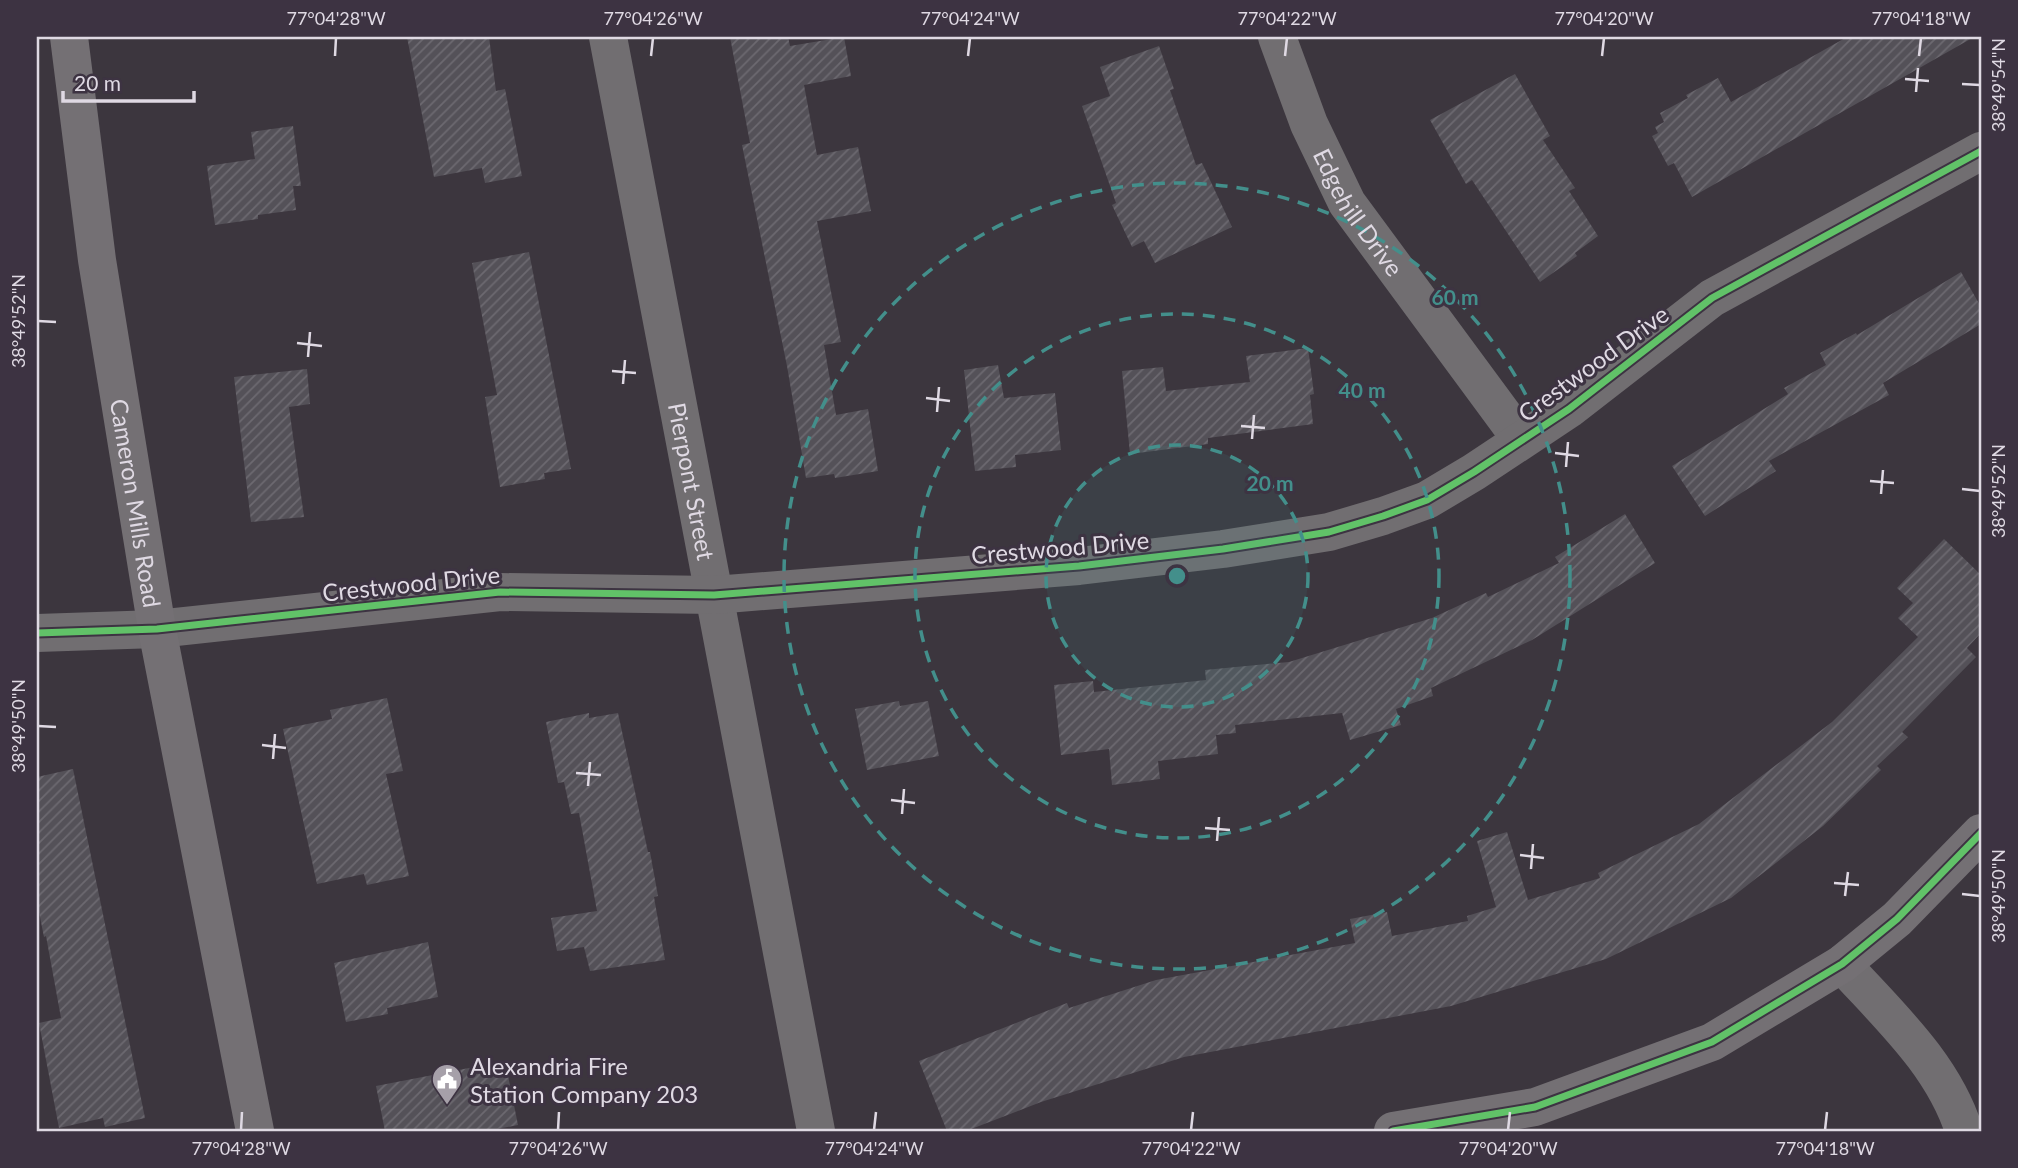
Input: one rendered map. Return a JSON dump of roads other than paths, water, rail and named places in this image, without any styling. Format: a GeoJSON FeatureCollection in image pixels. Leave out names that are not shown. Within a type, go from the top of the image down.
{"type":"FeatureCollection","features":[{"type":"Feature","properties":{"kind":"street","name":"Cameron Mills Road"},"geometry":{"type":"LineString","coordinates":[[69,37],[97,260],[157,629],[255,1131]]}},
{"type":"Feature","properties":{"kind":"street","name":"Pierpont Street"},"geometry":{"type":"LineString","coordinates":[[608,37],[816,1131]]}},
{"type":"Feature","properties":{"kind":"street","name":"Edgehill Drive"},"geometry":{"type":"LineString","coordinates":[[1277,37],[1309,124],[1347,203],[1521,439]]}},
{"type":"Feature","properties":{"kind":"street","name":"Crestwood Drive"},"geometry":{"type":"LineString","coordinates":[[37,633],[157,629],[500,592],[714,595],[1079,566],[1223,549],[1329,532],[1426,500],[1474,472],[1569,409],[1712,298],[1981,151]]}},
{"type":"Feature","properties":{"kind":"street"},"geometry":{"type":"LineString","coordinates":[[1393,1131],[1535,1107],[1699,1046],[1748,1021],[1842,964],[1897,919],[1981,833]]}},
{"type":"Feature","properties":{"kind":"street"},"geometry":{"type":"LineString","coordinates":[[1842,964],[1934,1068],[1956,1106],[1964,1131]]}},
{"type":"Feature","properties":{"kind":"place","name":"Alexandria Fire Station Company 203"},"geometry":{"type":"Point","coordinates":[447,1106]}}]}
